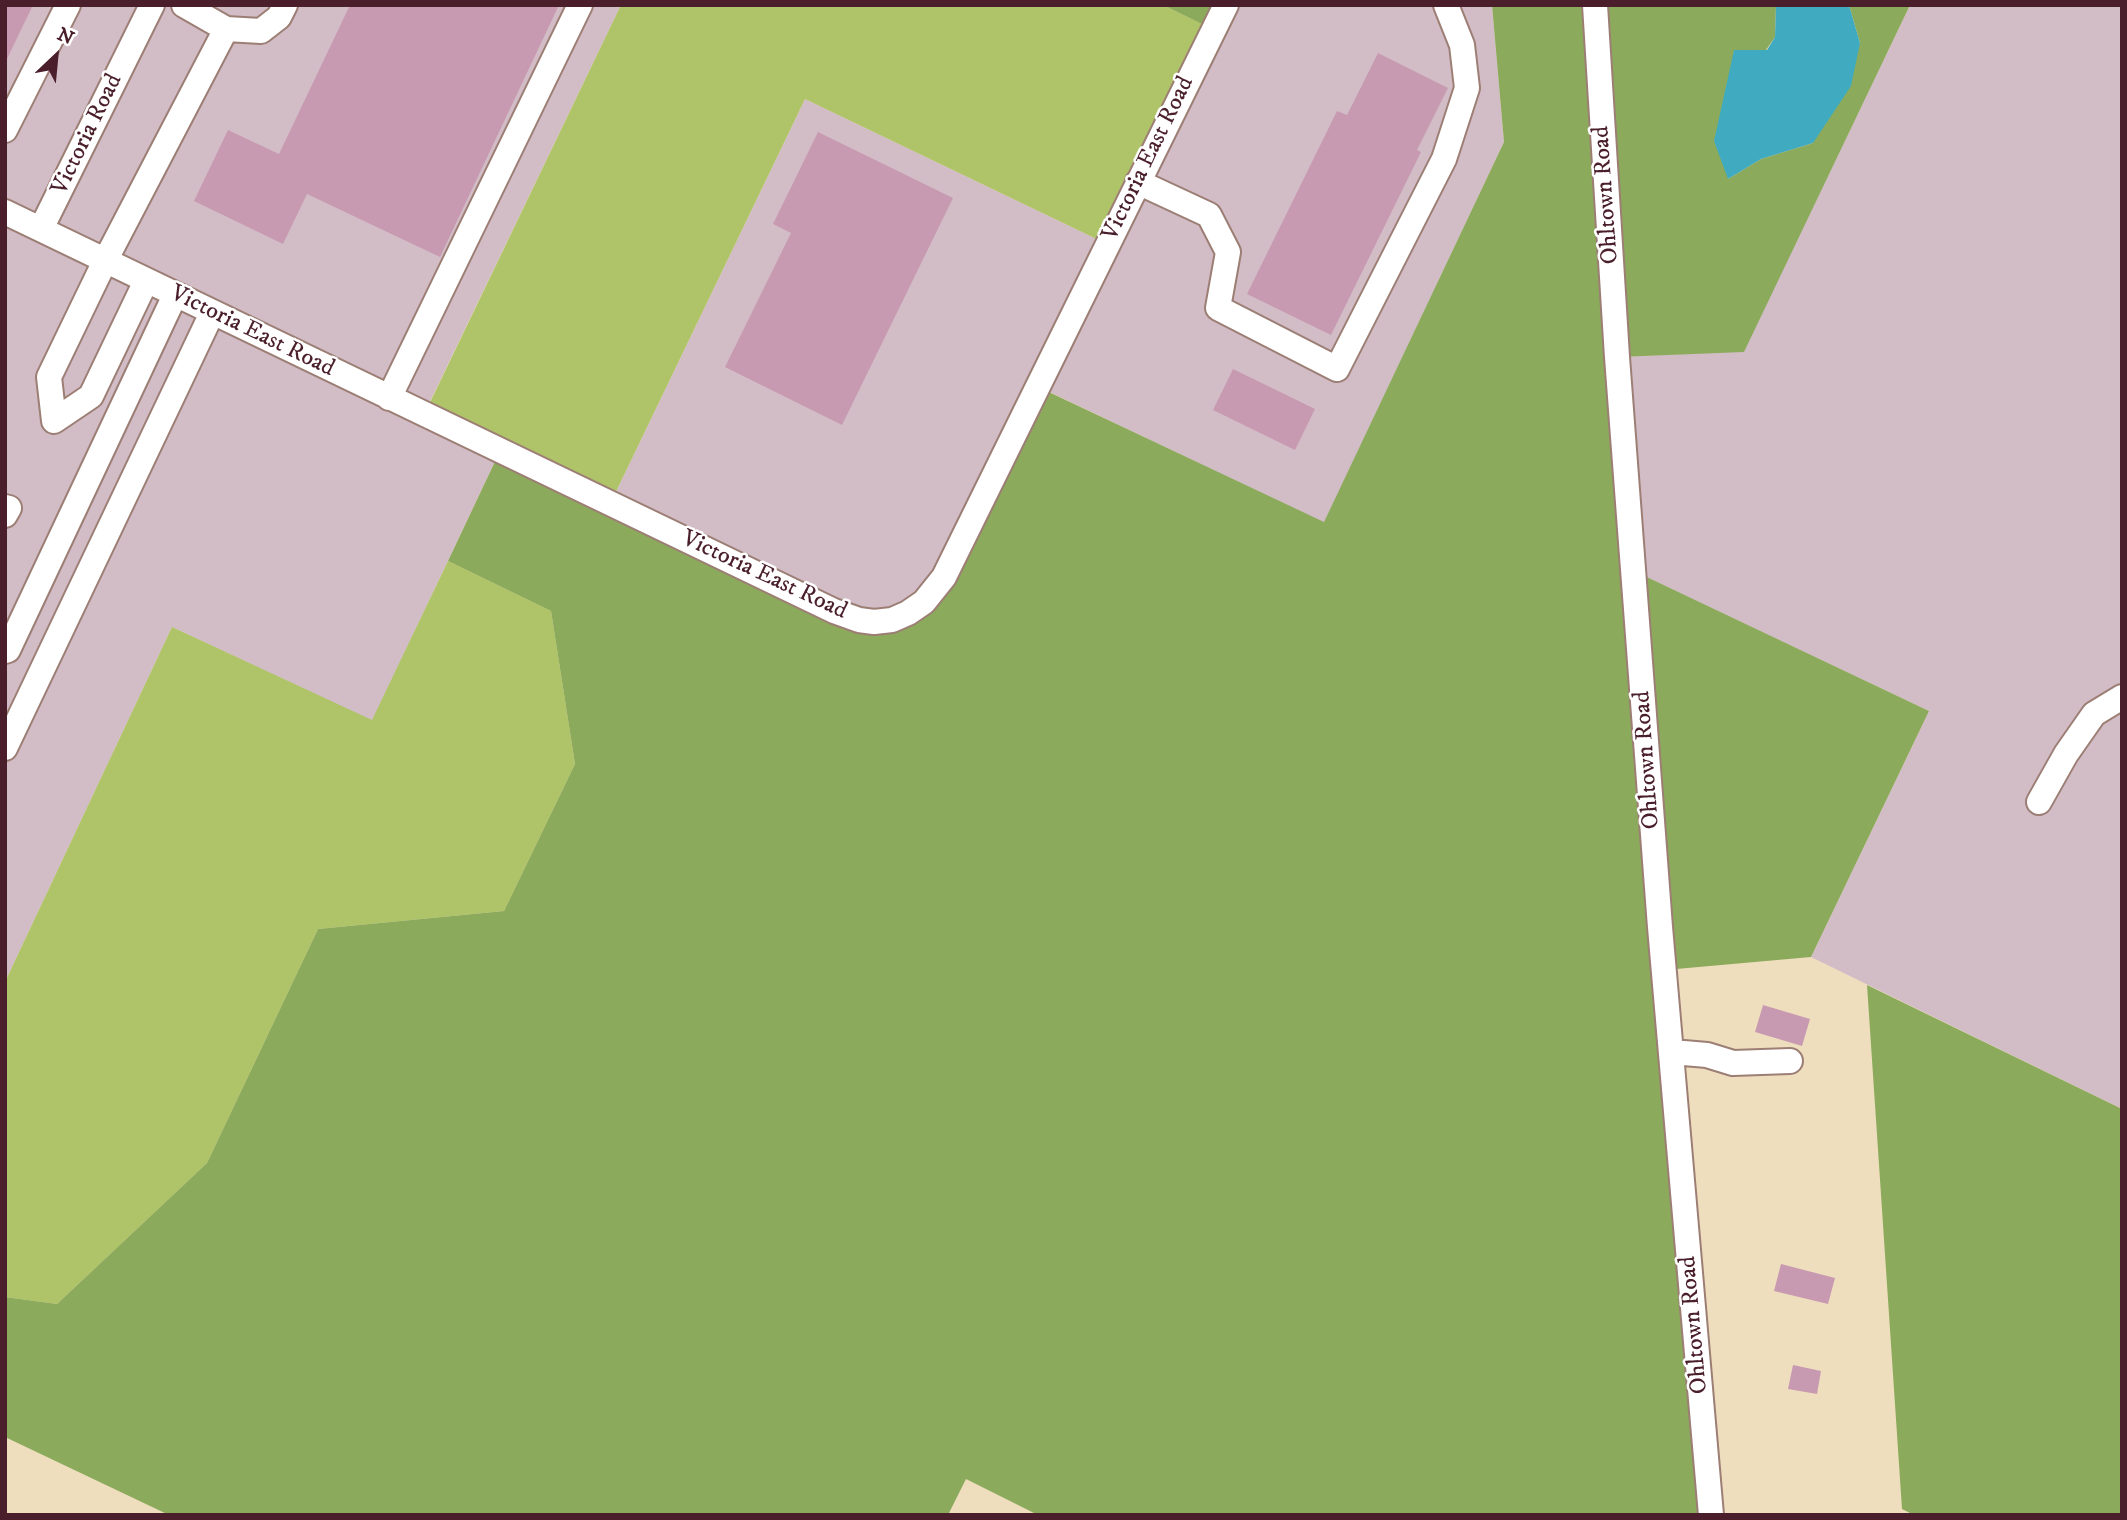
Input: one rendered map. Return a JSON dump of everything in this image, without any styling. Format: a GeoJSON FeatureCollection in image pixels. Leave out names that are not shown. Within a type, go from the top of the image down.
{"type":"FeatureCollection","features":[{"type":"Feature","properties":{"kind":"street"},"geometry":{"type":"LineString","coordinates":[[5,130],[68,5]]}},
{"type":"Feature","properties":{"kind":"street","name":"Victoria Road"},"geometry":{"type":"LineString","coordinates":[[41,229],[152,5]]}},
{"type":"Feature","properties":{"kind":"street"},"geometry":{"type":"LineString","coordinates":[[184,5],[226,29],[261,31],[279,17],[285,5]]}},
{"type":"Feature","properties":{"kind":"street"},"geometry":{"type":"LineString","coordinates":[[388,398],[580,5]]}},
{"type":"Feature","properties":{"kind":"street","name":"Victoria East Road"},"geometry":{"type":"LineString","coordinates":[[41,229],[834,611],[859,620],[892,620],[908,614],[924,602],[944,577],[1226,5]]}},
{"type":"Feature","properties":{"kind":"street"},"geometry":{"type":"LineString","coordinates":[[1138,182],[1209,215],[1228,252],[1218,308],[1337,369],[1444,159],[1467,88],[1462,45],[1446,5]]}},
{"type":"Feature","properties":{"kind":"street","name":"Ohltown Road"},"geometry":{"type":"LineString","coordinates":[[1595,5],[1618,371],[1710,1515]]}},
{"type":"Feature","properties":{"kind":"street"},"geometry":{"type":"LineString","coordinates":[[146,281],[91,396],[54,421],[49,377],[105,261],[226,29]]}},
{"type":"Feature","properties":{"kind":"street"},"geometry":{"type":"LineString","coordinates":[[5,212],[41,229]]}},
{"type":"Feature","properties":{"kind":"street"},"geometry":{"type":"LineString","coordinates":[[5,651],[175,295]]}},
{"type":"Feature","properties":{"kind":"street"},"geometry":{"type":"LineString","coordinates":[[5,748],[212,313]]}},
{"type":"Feature","properties":{"kind":"street"},"geometry":{"type":"LineString","coordinates":[[5,506],[9,508],[5,515]]}},
{"type":"Feature","properties":{"kind":"street"},"geometry":{"type":"LineString","coordinates":[[2039,803],[2066,754],[2094,714],[2122,696]]}},
{"type":"Feature","properties":{"kind":"street"},"geometry":{"type":"LineString","coordinates":[[1672,1052],[1707,1055],[1733,1063],[1790,1061]]}},
{"type":"Feature","properties":{"kind":"shaded area"},"geometry":{"type":"Polygon","coordinates":[[[5,5],[621,5],[424,414],[500,451],[372,721],[172,627],[5,982],[5,5]]]}},
{"type":"Feature","properties":{"kind":"shaded area"},"geometry":{"type":"Polygon","coordinates":[[[1226,5],[1492,5],[1504,142],[1324,523],[1037,386],[944,577],[874,622],[610,504],[805,99],[1107,244],[1226,5]]]}},
{"type":"Feature","properties":{"kind":"shaded area"},"geometry":{"type":"Polygon","coordinates":[[[1910,5],[2122,5],[2122,1109],[1811,957],[1929,711],[1633,571],[1617,357],[1744,351],[1910,5]]]}},
{"type":"Feature","properties":{"kind":"green space"},"geometry":{"type":"Polygon","coordinates":[[[621,5],[1163,5],[1214,30],[1107,244],[805,99],[610,504],[424,415],[621,5]]]}},
{"type":"Feature","properties":{"kind":"green space"},"geometry":{"type":"Polygon","coordinates":[[[1163,5],[1226,5],[1214,30],[1163,5]]]}},
{"type":"Feature","properties":{"kind":"green space"},"geometry":{"type":"Polygon","coordinates":[[[1492,5],[1776,5],[1775,37],[1766,50],[1734,50],[1728,179],[1761,159],[1813,143],[1860,43],[1849,5],[1910,5],[1744,352],[1618,357],[1634,571],[1929,711],[1811,957],[1665,970],[1711,1515],[1038,1515],[966,1479],[948,1515],[169,1515],[5,1437],[5,1297],[57,1304],[207,1163],[318,929],[504,911],[575,764],[551,611],[448,561],[500,451],[859,620],[924,602],[1036,386],[1324,522],[1504,142],[1492,5]]]}},
{"type":"Feature","properties":{"kind":"green space"},"geometry":{"type":"Polygon","coordinates":[[[448,561],[551,611],[575,764],[504,911],[318,929],[207,1163],[57,1304],[5,1297],[5,982],[172,627],[372,720],[448,561]]]}},
{"type":"Feature","properties":{"kind":"green space"},"geometry":{"type":"Polygon","coordinates":[[[1867,985],[2122,1109],[2122,1515],[1914,1515],[1902,1509],[1867,985]]]}},
{"type":"Feature","properties":{"kind":"water"},"geometry":{"type":"Polygon","coordinates":[[[1776,5],[1849,5],[1860,43],[1851,86],[1813,143],[1761,159],[1728,179],[1714,141],[1734,50],[1767,50],[1775,37],[1776,5]]]}},
{"type":"Feature","properties":{"kind":"building"},"geometry":{"type":"Polygon","coordinates":[[[5,5],[33,5],[5,63],[5,5]]]}},
{"type":"Feature","properties":{"kind":"building"},"geometry":{"type":"Polygon","coordinates":[[[350,5],[559,5],[440,257],[307,194],[283,244],[194,201],[228,130],[279,154],[350,5]]]}},
{"type":"Feature","properties":{"kind":"building"},"geometry":{"type":"Polygon","coordinates":[[[1378,53],[1448,88],[1417,150],[1421,152],[1331,335],[1247,294],[1337,111],[1347,115],[1378,53]]]}},
{"type":"Feature","properties":{"kind":"building"},"geometry":{"type":"Polygon","coordinates":[[[818,132],[953,198],[842,425],[725,367],[791,233],[773,224],[818,132]]]}},
{"type":"Feature","properties":{"kind":"building"},"geometry":{"type":"Polygon","coordinates":[[[1233,369],[1315,409],[1295,450],[1213,410],[1233,369]]]}},
{"type":"Feature","properties":{"kind":"building"},"geometry":{"type":"Polygon","coordinates":[[[1763,1005],[1810,1019],[1802,1046],[1755,1032],[1763,1005]]]}},
{"type":"Feature","properties":{"kind":"building"},"geometry":{"type":"Polygon","coordinates":[[[1781,1264],[1835,1278],[1828,1304],[1774,1291],[1781,1264]]]}},
{"type":"Feature","properties":{"kind":"building"},"geometry":{"type":"Polygon","coordinates":[[[1793,1365],[1821,1371],[1817,1394],[1788,1389],[1793,1365]]]}}]}
